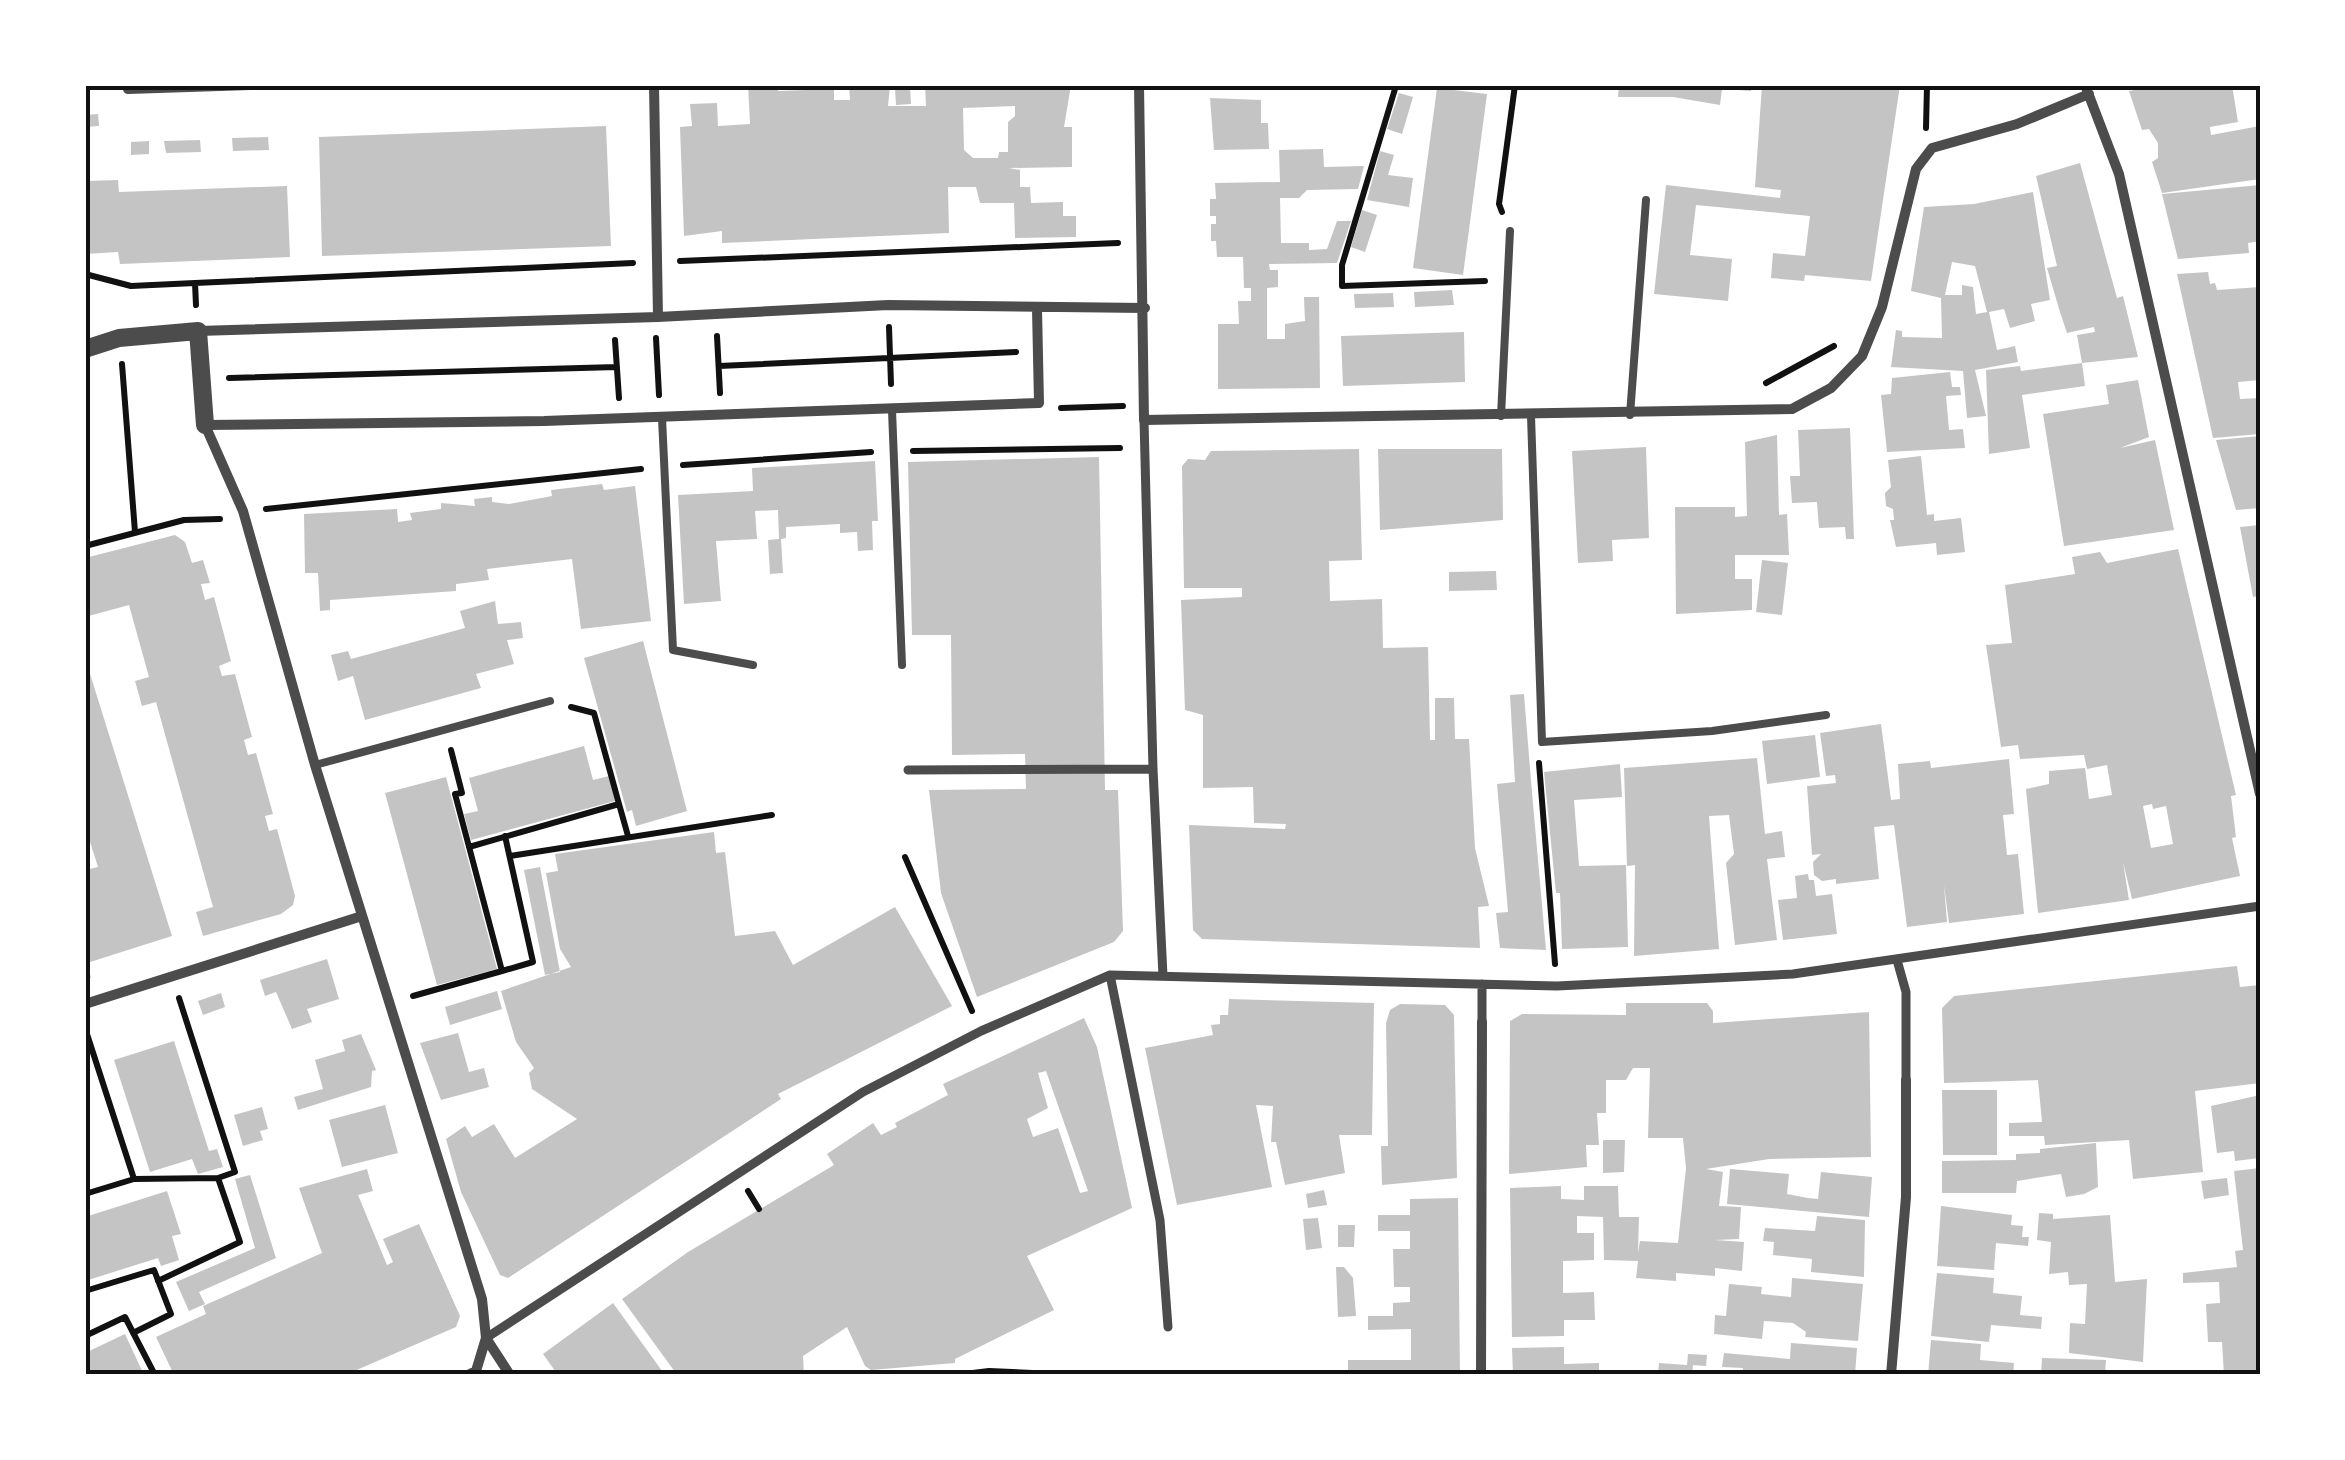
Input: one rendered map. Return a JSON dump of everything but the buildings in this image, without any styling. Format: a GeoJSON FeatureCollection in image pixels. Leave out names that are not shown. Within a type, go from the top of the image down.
{"type":"FeatureCollection","features":[{"type":"Feature","properties":{"kind":"street"},"geometry":{"type":"LineString","coordinates":[[128,90],[250,85]]}},
{"type":"Feature","properties":{"kind":"street"},"geometry":{"type":"LineString","coordinates":[[654,85],[658,317]]}},
{"type":"Feature","properties":{"kind":"street"},"geometry":{"type":"LineString","coordinates":[[1139,85],[1153,769],[1163,976]]}},
{"type":"Feature","properties":{"kind":"street"},"geometry":{"type":"LineString","coordinates":[[1144,420],[1630,415],[1792,409],[1831,388],[1862,356],[1875,324],[1916,169],[1932,148],[2017,124],[2087,90],[2119,174],[2260,794]]}},
{"type":"Feature","properties":{"kind":"street"},"geometry":{"type":"LineString","coordinates":[[85,349],[119,338],[198,331],[614,319],[888,305],[1008,303],[1036,309],[1145,308]]}},
{"type":"Feature","properties":{"kind":"street"},"geometry":{"type":"LineString","coordinates":[[205,426],[662,418],[1038,403],[1036,309]]}},
{"type":"Feature","properties":{"kind":"street"},"geometry":{"type":"LineString","coordinates":[[198,331],[205,426],[244,512],[315,765],[482,1299],[486,1338],[476,1371],[468,1375]]}},
{"type":"Feature","properties":{"kind":"street"},"geometry":{"type":"LineString","coordinates":[[908,770],[1153,769]]}},
{"type":"Feature","properties":{"kind":"street"},"geometry":{"type":"LineString","coordinates":[[486,1338],[863,1092],[981,1031],[1110,975],[1556,986],[1793,974],[2260,906]]}},
{"type":"Feature","properties":{"kind":"street"},"geometry":{"type":"LineString","coordinates":[[85,1004],[362,916]]}},
{"type":"Feature","properties":{"kind":"street"},"geometry":{"type":"LineString","coordinates":[[1891,1375],[1906,1198],[1906,992],[1897,960]]}},
{"type":"Feature","properties":{"kind":"street"},"geometry":{"type":"LineString","coordinates":[[1110,975],[1160,1220],[1168,1327]]}},
{"type":"Feature","properties":{"kind":"street"},"geometry":{"type":"LineString","coordinates":[[1481,1375],[1482,984]]}},
{"type":"Feature","properties":{"kind":"street"},"geometry":{"type":"LineString","coordinates":[[486,1338],[510,1375]]}},
{"type":"Feature","properties":{"kind":"lane"},"geometry":{"type":"LineString","coordinates":[[1630,415],[1646,200]]}},
{"type":"Feature","properties":{"kind":"lane"},"geometry":{"type":"LineString","coordinates":[[1501,417],[1510,231]]}},
{"type":"Feature","properties":{"kind":"lane"},"geometry":{"type":"LineString","coordinates":[[892,410],[902,665]]}},
{"type":"Feature","properties":{"kind":"lane"},"geometry":{"type":"LineString","coordinates":[[1531,416],[1542,742],[1712,731],[1826,714]]}},
{"type":"Feature","properties":{"kind":"lane"},"geometry":{"type":"LineString","coordinates":[[662,418],[673,650],[753,665]]}},
{"type":"Feature","properties":{"kind":"lane"},"geometry":{"type":"LineString","coordinates":[[315,765],[550,701]]}},
{"type":"Feature","properties":{"kind":"path"},"geometry":{"type":"LineString","coordinates":[[1927,85],[1924,122],[1932,148]]}},
{"type":"Feature","properties":{"kind":"path"},"geometry":{"type":"LineString","coordinates":[[1510,231],[1499,204],[1515,88]]}},
{"type":"Feature","properties":{"kind":"path"},"geometry":{"type":"LineString","coordinates":[[1395,89],[1342,265],[1342,286],[1506,281]]}},
{"type":"Feature","properties":{"kind":"path"},"geometry":{"type":"LineString","coordinates":[[85,274],[131,286],[195,282],[198,331]]}},
{"type":"Feature","properties":{"kind":"path"},"geometry":{"type":"LineString","coordinates":[[888,305],[892,410]]}},
{"type":"Feature","properties":{"kind":"path"},"geometry":{"type":"LineString","coordinates":[[716,314],[721,415]]}},
{"type":"Feature","properties":{"kind":"path"},"geometry":{"type":"LineString","coordinates":[[658,317],[654,365],[662,418]]}},
{"type":"Feature","properties":{"kind":"path"},"geometry":{"type":"LineString","coordinates":[[614,319],[620,419]]}},
{"type":"Feature","properties":{"kind":"path"},"geometry":{"type":"LineString","coordinates":[[1762,385],[1875,324]]}},
{"type":"Feature","properties":{"kind":"path"},"geometry":{"type":"LineString","coordinates":[[119,338],[136,532]]}},
{"type":"Feature","properties":{"kind":"path"},"geometry":{"type":"LineString","coordinates":[[719,366],[1038,351]]}},
{"type":"Feature","properties":{"kind":"path"},"geometry":{"type":"LineString","coordinates":[[202,379],[617,367]]}},
{"type":"Feature","properties":{"kind":"path"},"geometry":{"type":"LineString","coordinates":[[1038,403],[1066,409],[1145,405]]}},
{"type":"Feature","properties":{"kind":"path"},"geometry":{"type":"LineString","coordinates":[[85,546],[184,520],[212,522],[244,512],[664,466],[894,451],[1145,448]]}},
{"type":"Feature","properties":{"kind":"path"},"geometry":{"type":"LineString","coordinates":[[550,701],[594,712],[628,837]]}},
{"type":"Feature","properties":{"kind":"path"},"geometry":{"type":"LineString","coordinates":[[445,730],[462,793],[455,794],[502,971]]}},
{"type":"Feature","properties":{"kind":"path"},"geometry":{"type":"LineString","coordinates":[[1542,742],[1538,770],[1556,986]]}},
{"type":"Feature","properties":{"kind":"path"},"geometry":{"type":"LineString","coordinates":[[469,847],[619,804]]}},
{"type":"Feature","properties":{"kind":"path"},"geometry":{"type":"LineString","coordinates":[[510,856],[772,814]]}},
{"type":"Feature","properties":{"kind":"path"},"geometry":{"type":"LineString","coordinates":[[388,1003],[533,962],[505,836]]}},
{"type":"Feature","properties":{"kind":"path"},"geometry":{"type":"LineString","coordinates":[[904,857],[981,1031]]}},
{"type":"Feature","properties":{"kind":"path"},"geometry":{"type":"LineString","coordinates":[[85,1194],[134,1178],[218,1178],[234,1172],[173,976]]}},
{"type":"Feature","properties":{"kind":"path"},"geometry":{"type":"LineString","coordinates":[[85,1028],[134,1178]]}},
{"type":"Feature","properties":{"kind":"path"},"geometry":{"type":"LineString","coordinates":[[158,1281],[240,1242],[218,1178]]}},
{"type":"Feature","properties":{"kind":"path"},"geometry":{"type":"LineString","coordinates":[[85,1291],[154,1270],[171,1314],[133,1333]]}},
{"type":"Feature","properties":{"kind":"path"},"geometry":{"type":"LineString","coordinates":[[85,1336],[125,1317],[155,1375]]}},
{"type":"Feature","properties":{"kind":"path"},"geometry":{"type":"LineString","coordinates":[[956,1375],[1078,1375]]}}]}
